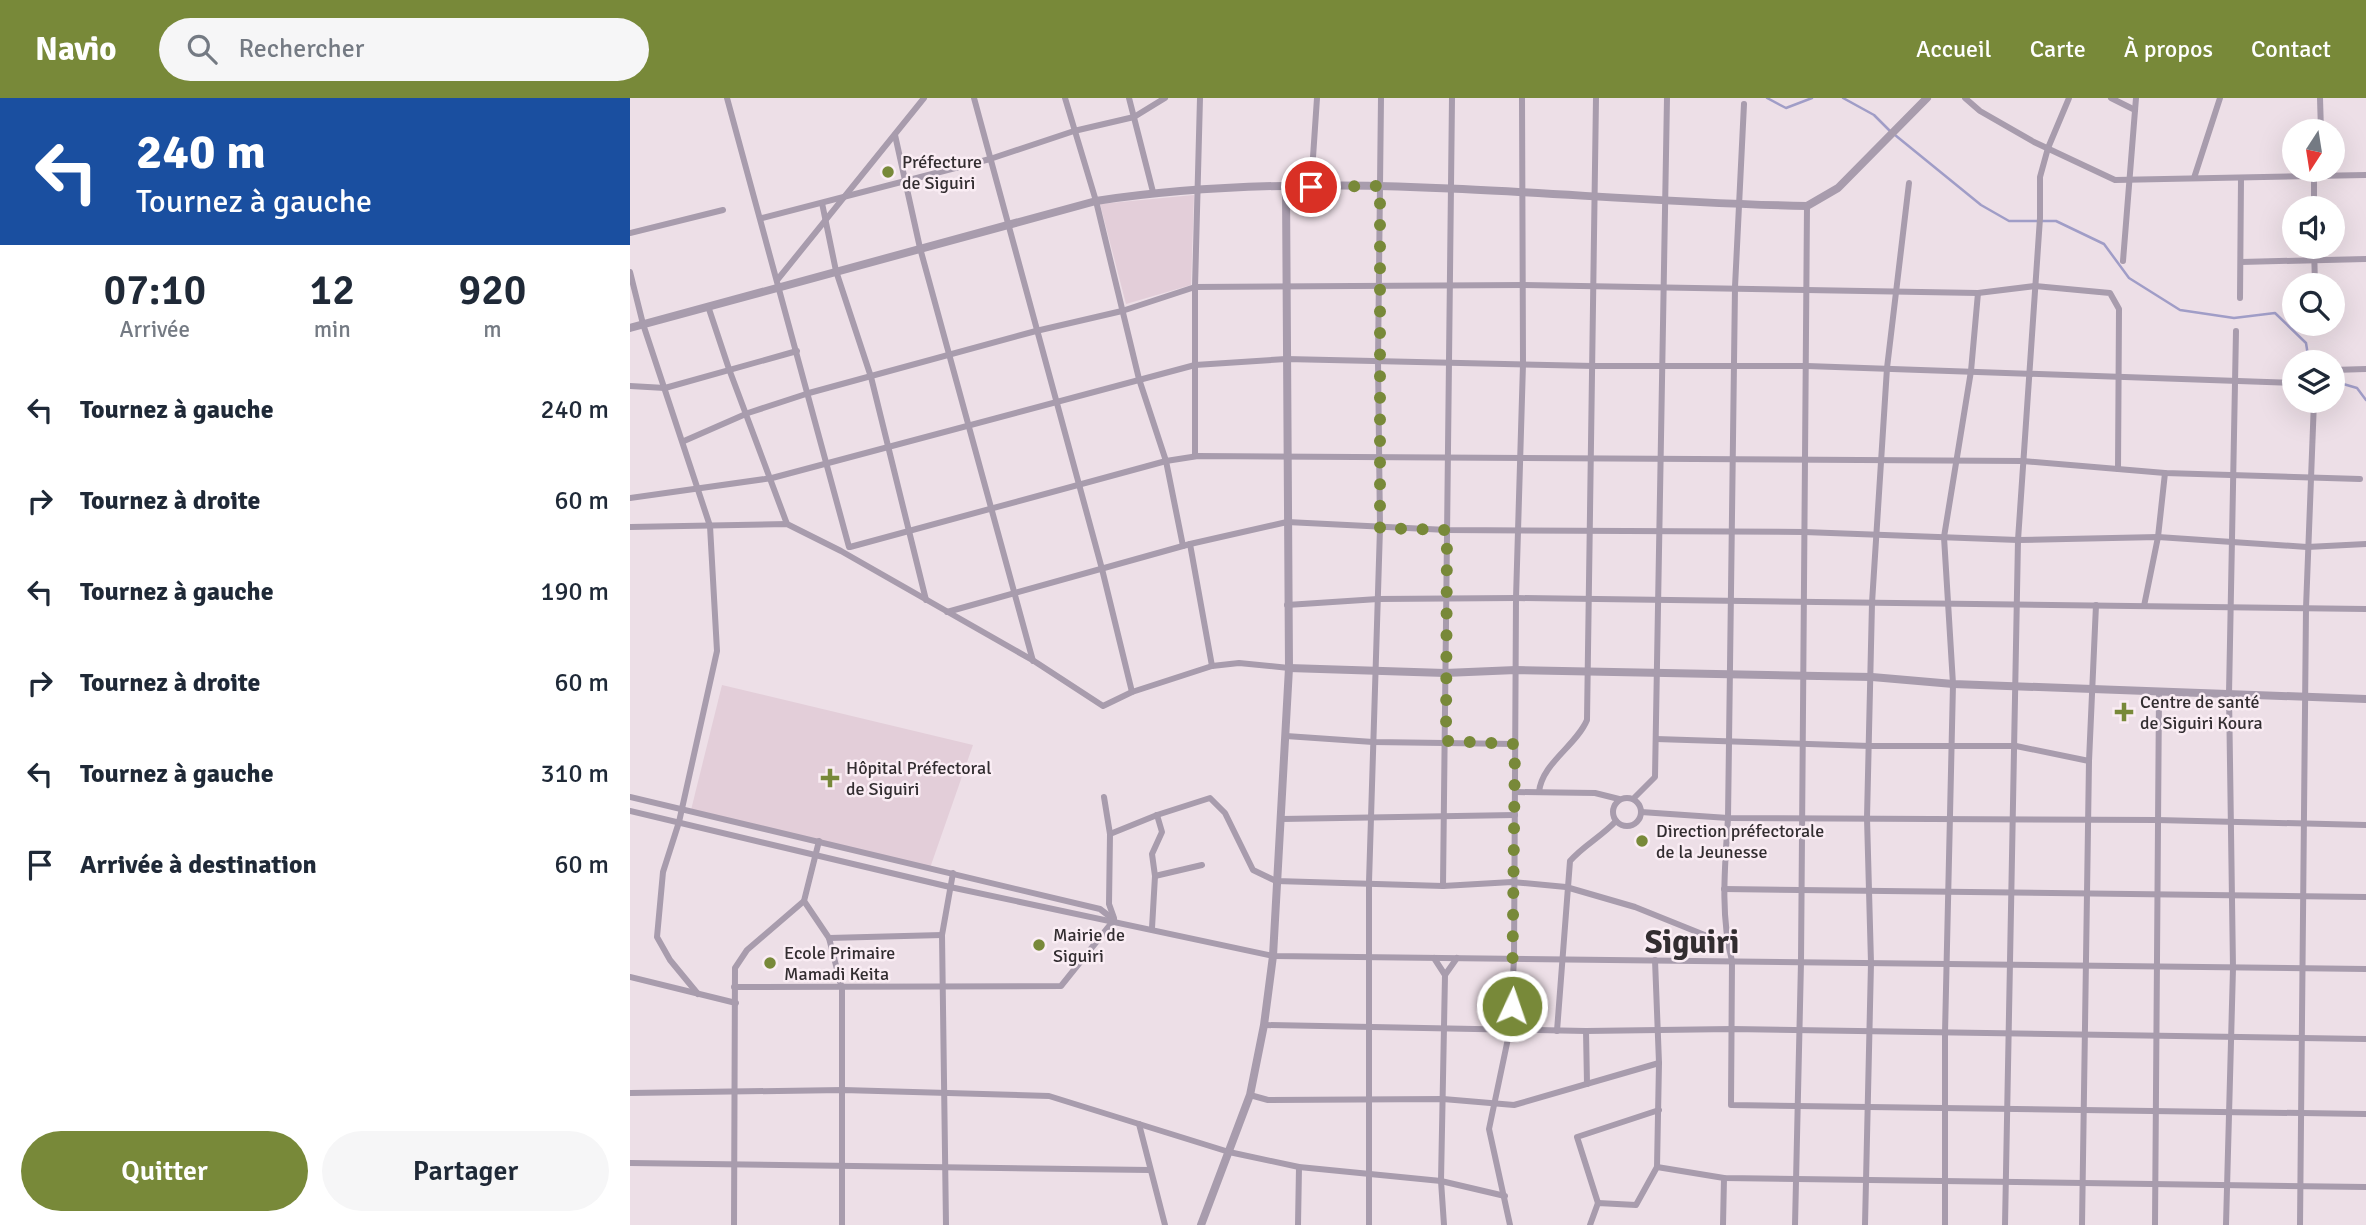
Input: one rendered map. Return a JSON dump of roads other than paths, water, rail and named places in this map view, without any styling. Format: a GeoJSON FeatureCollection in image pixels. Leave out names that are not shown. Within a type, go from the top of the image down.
{"type":"FeatureCollection","features":[{"type":"Feature","properties":{"kind":"street"},"geometry":{"type":"LineString","coordinates":[[727,98],[850,547]]}},
{"type":"Feature","properties":{"kind":"street"},"geometry":{"type":"LineString","coordinates":[[779,282],[924,98]]}},
{"type":"Feature","properties":{"kind":"street"},"geometry":{"type":"LineString","coordinates":[[974,98],[1102,569],[1132,692]]}},
{"type":"Feature","properties":{"kind":"street"},"geometry":{"type":"LineString","coordinates":[[1065,98],[1096,201],[1139,379],[1166,461],[1212,666]]}},
{"type":"Feature","properties":{"kind":"street"},"geometry":{"type":"LineString","coordinates":[[1129,98],[1153,192]]}},
{"type":"Feature","properties":{"kind":"street"},"geometry":{"type":"LineString","coordinates":[[762,218],[990,159],[1074,131],[1134,117],[1165,98]]}},
{"type":"Feature","properties":{"kind":"street"},"geometry":{"type":"LineString","coordinates":[[1195,456],[1195,287],[1200,98]]}},
{"type":"Feature","properties":{"kind":"street"},"geometry":{"type":"LineString","coordinates":[[1311,187],[1317,98]]}},
{"type":"Feature","properties":{"kind":"street"},"geometry":{"type":"LineString","coordinates":[[1369,1225],[1368,957],[1380,528],[1378,361],[1381,98]]}},
{"type":"Feature","properties":{"kind":"street"},"geometry":{"type":"LineString","coordinates":[[1443,886],[1452,98]]}},
{"type":"Feature","properties":{"kind":"street"},"geometry":{"type":"LineString","coordinates":[[1510,1225],[1489,1129],[1510,1029],[1514,959],[1512,882],[1516,792],[1516,598],[1523,364],[1522,98]]}},
{"type":"Feature","properties":{"kind":"street"},"geometry":{"type":"LineString","coordinates":[[1539,792],[1544,775],[1583,730],[1587,720],[1596,98]]}},
{"type":"Feature","properties":{"kind":"street"},"geometry":{"type":"LineString","coordinates":[[1516,792],[1595,793],[1619,800],[1633,799],[1655,777],[1667,98]]}},
{"type":"Feature","properties":{"kind":"street"},"geometry":{"type":"LineString","coordinates":[[630,328],[779,282],[836,271],[1096,201],[1153,192],[1380,186],[1595,195],[1738,205],[1807,206],[1838,188],[1927,98]]}},
{"type":"Feature","properties":{"kind":"street"},"geometry":{"type":"LineString","coordinates":[[1965,98],[1980,111],[2115,180],[2282,177]]}},
{"type":"Feature","properties":{"kind":"street"},"geometry":{"type":"LineString","coordinates":[[2005,1225],[2010,1109],[2018,540],[2040,177],[2048,148],[2069,98]]}},
{"type":"Feature","properties":{"kind":"street"},"geometry":{"type":"LineString","coordinates":[[2110,98],[2135,110]]}},
{"type":"Feature","properties":{"kind":"street"},"geometry":{"type":"LineString","coordinates":[[2123,261],[2136,98]]}},
{"type":"Feature","properties":{"kind":"street"},"geometry":{"type":"LineString","coordinates":[[2194,178],[2220,98]]}},
{"type":"Feature","properties":{"kind":"street"},"geometry":{"type":"LineString","coordinates":[[2320,98],[2321,119]]}},
{"type":"Feature","properties":{"kind":"street"},"geometry":{"type":"LineString","coordinates":[[1744,104],[1735,288],[1730,742],[1724,889],[1727,944],[1732,961],[1731,1105],[2366,1114]]}},
{"type":"Feature","properties":{"kind":"street"},"geometry":{"type":"LineString","coordinates":[[895,135],[920,248],[994,508],[1014,593],[1034,661]]}},
{"type":"Feature","properties":{"kind":"street"},"geometry":{"type":"LineString","coordinates":[[2345,175],[2366,175]]}},
{"type":"Feature","properties":{"kind":"street"},"geometry":{"type":"LineString","coordinates":[[2240,298],[2241,179]]}},
{"type":"Feature","properties":{"kind":"street"},"geometry":{"type":"LineString","coordinates":[[1866,1225],[1871,963],[1867,818],[1872,603],[1887,368],[1909,183]]}},
{"type":"Feature","properties":{"kind":"street"},"geometry":{"type":"LineString","coordinates":[[1201,1225],[1250,1095],[1264,1024],[1273,956],[1289,668],[1286,187]]}},
{"type":"Feature","properties":{"kind":"street"},"geometry":{"type":"LineString","coordinates":[[822,203],[836,271],[871,377],[926,601]]}},
{"type":"Feature","properties":{"kind":"street"},"geometry":{"type":"LineString","coordinates":[[1795,1225],[1801,962],[1807,206]]}},
{"type":"Feature","properties":{"kind":"street"},"geometry":{"type":"LineString","coordinates":[[630,233],[723,210]]}},
{"type":"Feature","properties":{"kind":"street"},"geometry":{"type":"LineString","coordinates":[[2241,262],[2366,259]]}},
{"type":"Feature","properties":{"kind":"street"},"geometry":{"type":"LineString","coordinates":[[2314,261],[2314,273]]}},
{"type":"Feature","properties":{"kind":"street"},"geometry":{"type":"LineString","coordinates":[[630,272],[642,324],[684,441],[710,526],[717,651],[679,822],[663,872],[656,937],[670,960],[698,994]]}},
{"type":"Feature","properties":{"kind":"street"},"geometry":{"type":"LineString","coordinates":[[684,441],[748,414],[809,393],[1036,331],[1122,311],[1195,287],[1523,285],[1978,293],[2035,286],[2110,293],[2119,309],[2118,469]]}},
{"type":"Feature","properties":{"kind":"street"},"geometry":{"type":"LineString","coordinates":[[1945,1225],[1945,1033],[1953,684],[1944,537],[1971,371],[1978,293]]}},
{"type":"Feature","properties":{"kind":"street"},"geometry":{"type":"LineString","coordinates":[[708,306],[787,524]]}},
{"type":"Feature","properties":{"kind":"street"},"geometry":{"type":"LineString","coordinates":[[2226,1225],[2233,968],[2230,694],[2236,331]]}},
{"type":"Feature","properties":{"kind":"street"},"geometry":{"type":"LineString","coordinates":[[630,386],[665,388],[797,351]]}},
{"type":"Feature","properties":{"kind":"street"},"geometry":{"type":"LineString","coordinates":[[630,498],[772,478],[1195,365],[1286,359],[1594,366],[1807,366],[2282,382]]}},
{"type":"Feature","properties":{"kind":"street"},"geometry":{"type":"LineString","coordinates":[[2345,370],[2366,369]]}},
{"type":"Feature","properties":{"kind":"street"},"geometry":{"type":"LineString","coordinates":[[2300,1225],[2306,608],[2313,413]]}},
{"type":"Feature","properties":{"kind":"street"},"geometry":{"type":"LineString","coordinates":[[841,551],[1166,461],[1195,456],[1287,454],[1448,458],[2023,461],[2165,473],[2360,479]]}},
{"type":"Feature","properties":{"kind":"street"},"geometry":{"type":"LineString","coordinates":[[2144,606],[2158,537],[2165,473]]}},
{"type":"Feature","properties":{"kind":"street"},"geometry":{"type":"LineString","coordinates":[[947,612],[1187,545],[1287,522],[1447,530],[1876,533],[2018,540],[2158,537],[2307,547],[2366,544]]}},
{"type":"Feature","properties":{"kind":"street"},"geometry":{"type":"LineString","coordinates":[[630,527],[787,524],[841,551],[1034,661],[1104,706],[1132,692],[1212,666],[1239,663],[1289,668],[1446,673],[1516,670],[1872,677],[2017,687],[2366,699]]}},
{"type":"Feature","properties":{"kind":"street"},"geometry":{"type":"LineString","coordinates":[[1287,605],[1378,599],[1516,598],[1658,602],[2366,609]]}},
{"type":"Feature","properties":{"kind":"street"},"geometry":{"type":"LineString","coordinates":[[2082,1225],[2086,892],[2096,605]]}},
{"type":"Feature","properties":{"kind":"street"},"geometry":{"type":"LineString","coordinates":[[2155,1225],[2159,1035],[2159,692]]}},
{"type":"Feature","properties":{"kind":"street"},"geometry":{"type":"LineString","coordinates":[[1286,736],[1373,742],[1515,744]]}},
{"type":"Feature","properties":{"kind":"street"},"geometry":{"type":"LineString","coordinates":[[1656,739],[1802,745],[2016,746],[2089,761]]}},
{"type":"Feature","properties":{"kind":"street"},"geometry":{"type":"LineString","coordinates":[[630,797],[682,807],[1100,909],[1114,920]]}},
{"type":"Feature","properties":{"kind":"street"},"geometry":{"type":"LineString","coordinates":[[1104,797],[1110,834],[1109,904],[1114,920]]}},
{"type":"Feature","properties":{"kind":"street"},"geometry":{"type":"LineString","coordinates":[[1110,834],[1210,798],[1225,813],[1253,870],[1276,881],[1443,886],[1512,882],[1566,887],[1635,907],[1727,944]]}},
{"type":"Feature","properties":{"kind":"street"},"geometry":{"type":"LineString","coordinates":[[1633,799],[1641,812]]}},
{"type":"Feature","properties":{"kind":"street"},"geometry":{"type":"LineString","coordinates":[[1619,800],[1612,812],[1616,821],[1629,826],[1638,821],[1641,812]]}},
{"type":"Feature","properties":{"kind":"street"},"geometry":{"type":"LineString","coordinates":[[630,811],[950,887],[1152,928],[1273,956],[2366,969]]}},
{"type":"Feature","properties":{"kind":"street"},"geometry":{"type":"LineString","coordinates":[[1641,812],[1728,818],[2157,820],[2366,825]]}},
{"type":"Feature","properties":{"kind":"street"},"geometry":{"type":"LineString","coordinates":[[1152,928],[1152,854],[1162,832],[1157,815]]}},
{"type":"Feature","properties":{"kind":"street"},"geometry":{"type":"LineString","coordinates":[[1282,819],[1370,815],[1515,815]]}},
{"type":"Feature","properties":{"kind":"street"},"geometry":{"type":"LineString","coordinates":[[1558,1031],[1566,887],[1570,861],[1585,844],[1598,840],[1616,821]]}},
{"type":"Feature","properties":{"kind":"street"},"geometry":{"type":"LineString","coordinates":[[734,1225],[735,968],[747,950],[804,901],[819,841]]}},
{"type":"Feature","properties":{"kind":"street"},"geometry":{"type":"LineString","coordinates":[[1154,876],[1202,865]]}},
{"type":"Feature","properties":{"kind":"street"},"geometry":{"type":"LineString","coordinates":[[946,1225],[942,935],[953,873]]}},
{"type":"Feature","properties":{"kind":"street"},"geometry":{"type":"LineString","coordinates":[[1724,889],[2366,897]]}},
{"type":"Feature","properties":{"kind":"street"},"geometry":{"type":"LineString","coordinates":[[804,901],[829,938],[842,989],[842,1225]]}},
{"type":"Feature","properties":{"kind":"street"},"geometry":{"type":"LineString","coordinates":[[734,987],[842,989],[1061,986],[1114,920]]}},
{"type":"Feature","properties":{"kind":"street"},"geometry":{"type":"LineString","coordinates":[[829,938],[942,935]]}},
{"type":"Feature","properties":{"kind":"street"},"geometry":{"type":"LineString","coordinates":[[1434,958],[1445,975]]}},
{"type":"Feature","properties":{"kind":"street"},"geometry":{"type":"LineString","coordinates":[[1444,1225],[1441,1181],[1445,975],[1457,958]]}},
{"type":"Feature","properties":{"kind":"street"},"geometry":{"type":"LineString","coordinates":[[1598,1203],[1636,1205],[1657,1167],[1660,1063],[1656,1030],[1655,960]]}},
{"type":"Feature","properties":{"kind":"street"},"geometry":{"type":"LineString","coordinates":[[630,977],[736,1003]]}},
{"type":"Feature","properties":{"kind":"street"},"geometry":{"type":"LineString","coordinates":[[1264,1024],[1368,1028],[1443,1026],[1558,1031],[1732,1029],[2366,1039]]}},
{"type":"Feature","properties":{"kind":"street"},"geometry":{"type":"LineString","coordinates":[[1586,1031],[1587,1084]]}},
{"type":"Feature","properties":{"kind":"street"},"geometry":{"type":"LineString","coordinates":[[1250,1095],[1268,1100],[1443,1099],[1514,1105],[1660,1063]]}},
{"type":"Feature","properties":{"kind":"street"},"geometry":{"type":"LineString","coordinates":[[630,1093],[843,1090],[1049,1096],[1229,1152],[1299,1167],[1441,1181],[1505,1196]]}},
{"type":"Feature","properties":{"kind":"street"},"geometry":{"type":"LineString","coordinates":[[1590,1225],[1598,1203],[1577,1137],[1659,1110]]}},
{"type":"Feature","properties":{"kind":"street"},"geometry":{"type":"LineString","coordinates":[[1139,1124],[1165,1225]]}},
{"type":"Feature","properties":{"kind":"street"},"geometry":{"type":"LineString","coordinates":[[630,1163],[1150,1170]]}},
{"type":"Feature","properties":{"kind":"street"},"geometry":{"type":"LineString","coordinates":[[1298,1225],[1299,1167]]}},
{"type":"Feature","properties":{"kind":"street"},"geometry":{"type":"LineString","coordinates":[[1657,1167],[1724,1178],[2366,1187]]}},
{"type":"Feature","properties":{"kind":"street"},"geometry":{"type":"LineString","coordinates":[[1723,1225],[1724,1178]]}},
{"type":"Feature","properties":{"kind":"waterway"},"geometry":{"type":"LineString","coordinates":[[1767,98],[1786,108],[1812,98]]}},
{"type":"Feature","properties":{"kind":"waterway"},"geometry":{"type":"LineString","coordinates":[[1843,98],[1874,115],[1890,131]]}},
{"type":"Feature","properties":{"kind":"waterway"},"geometry":{"type":"LineString","coordinates":[[1895,135],[1981,205],[2009,221],[2056,221],[2104,244],[2129,278],[2180,310],[2234,318],[2275,313],[2306,343],[2307,350]]}},
{"type":"Feature","properties":{"kind":"waterway"},"geometry":{"type":"LineString","coordinates":[[2345,384],[2357,388],[2366,400]]}},
{"type":"Feature","properties":{"kind":"place","name":"Préfecture de Siguiri"},"geometry":{"type":"Point","coordinates":[888,172]}},
{"type":"Feature","properties":{"kind":"place","name":"Centre de santé de Siguiri Koura"},"geometry":{"type":"Point","coordinates":[2124,712]}},
{"type":"Feature","properties":{"kind":"place","name":"Hôpital Préfectoral de Siguiri"},"geometry":{"type":"Point","coordinates":[830,778]}},
{"type":"Feature","properties":{"kind":"place","name":"Direction préfectorale de la Jeunesse"},"geometry":{"type":"Point","coordinates":[1642,841]}},
{"type":"Feature","properties":{"kind":"place","name":"Mairie de Siguiri"},"geometry":{"type":"Point","coordinates":[1039,945]}},
{"type":"Feature","properties":{"kind":"place","name":"Ecole Primaire Mamadi Keita"},"geometry":{"type":"Point","coordinates":[770,963]}},
{"type":"Feature","properties":{"kind":"district","name":"Siguiri"},"geometry":{"type":"Point","coordinates":[1692,942]}}]}
